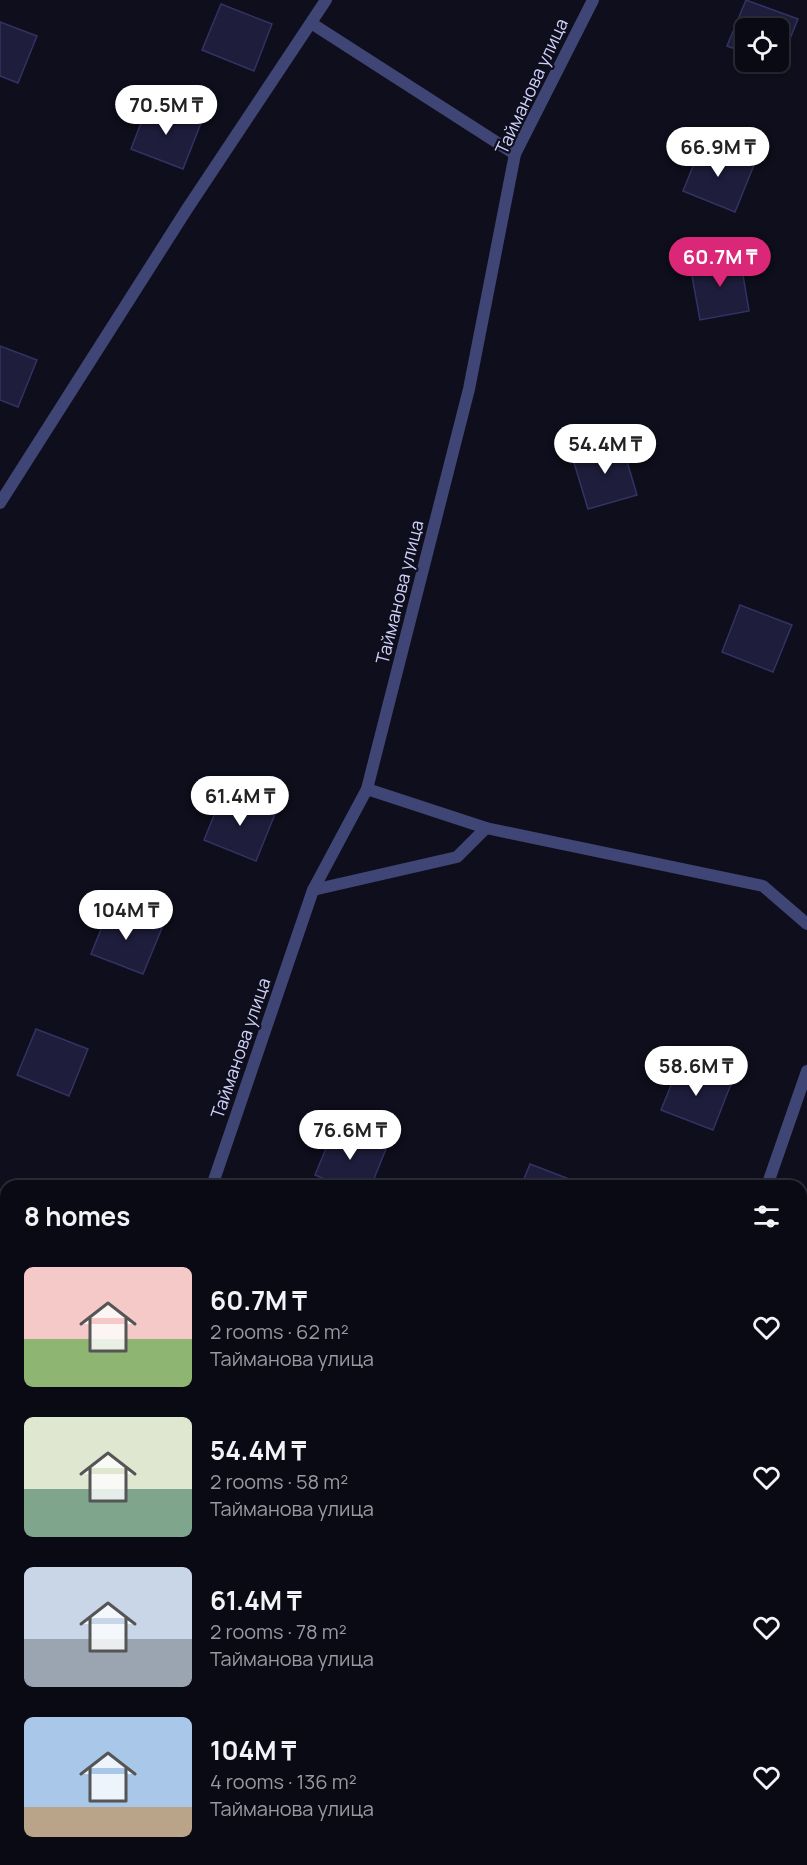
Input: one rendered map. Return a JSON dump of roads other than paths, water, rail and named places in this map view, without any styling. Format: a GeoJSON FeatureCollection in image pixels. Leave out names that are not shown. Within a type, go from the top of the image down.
{"type":"FeatureCollection","features":[{"type":"Feature","properties":{"kind":"street"},"geometry":{"type":"LineString","coordinates":[[0,504],[187,209],[326,0]]}},
{"type":"Feature","properties":{"kind":"street","name":"Тайманова улица"},"geometry":{"type":"LineString","coordinates":[[214,1180],[313,890],[368,789],[469,389],[516,154],[592,0]]}},
{"type":"Feature","properties":{"kind":"street"},"geometry":{"type":"LineString","coordinates":[[312,23],[516,154]]}},
{"type":"Feature","properties":{"kind":"street"},"geometry":{"type":"LineString","coordinates":[[368,789],[486,828],[763,886],[807,924]]}},
{"type":"Feature","properties":{"kind":"street"},"geometry":{"type":"LineString","coordinates":[[313,890],[457,857],[486,828]]}},
{"type":"Feature","properties":{"kind":"street"},"geometry":{"type":"LineString","coordinates":[[769,1180],[807,1071]]}}]}
